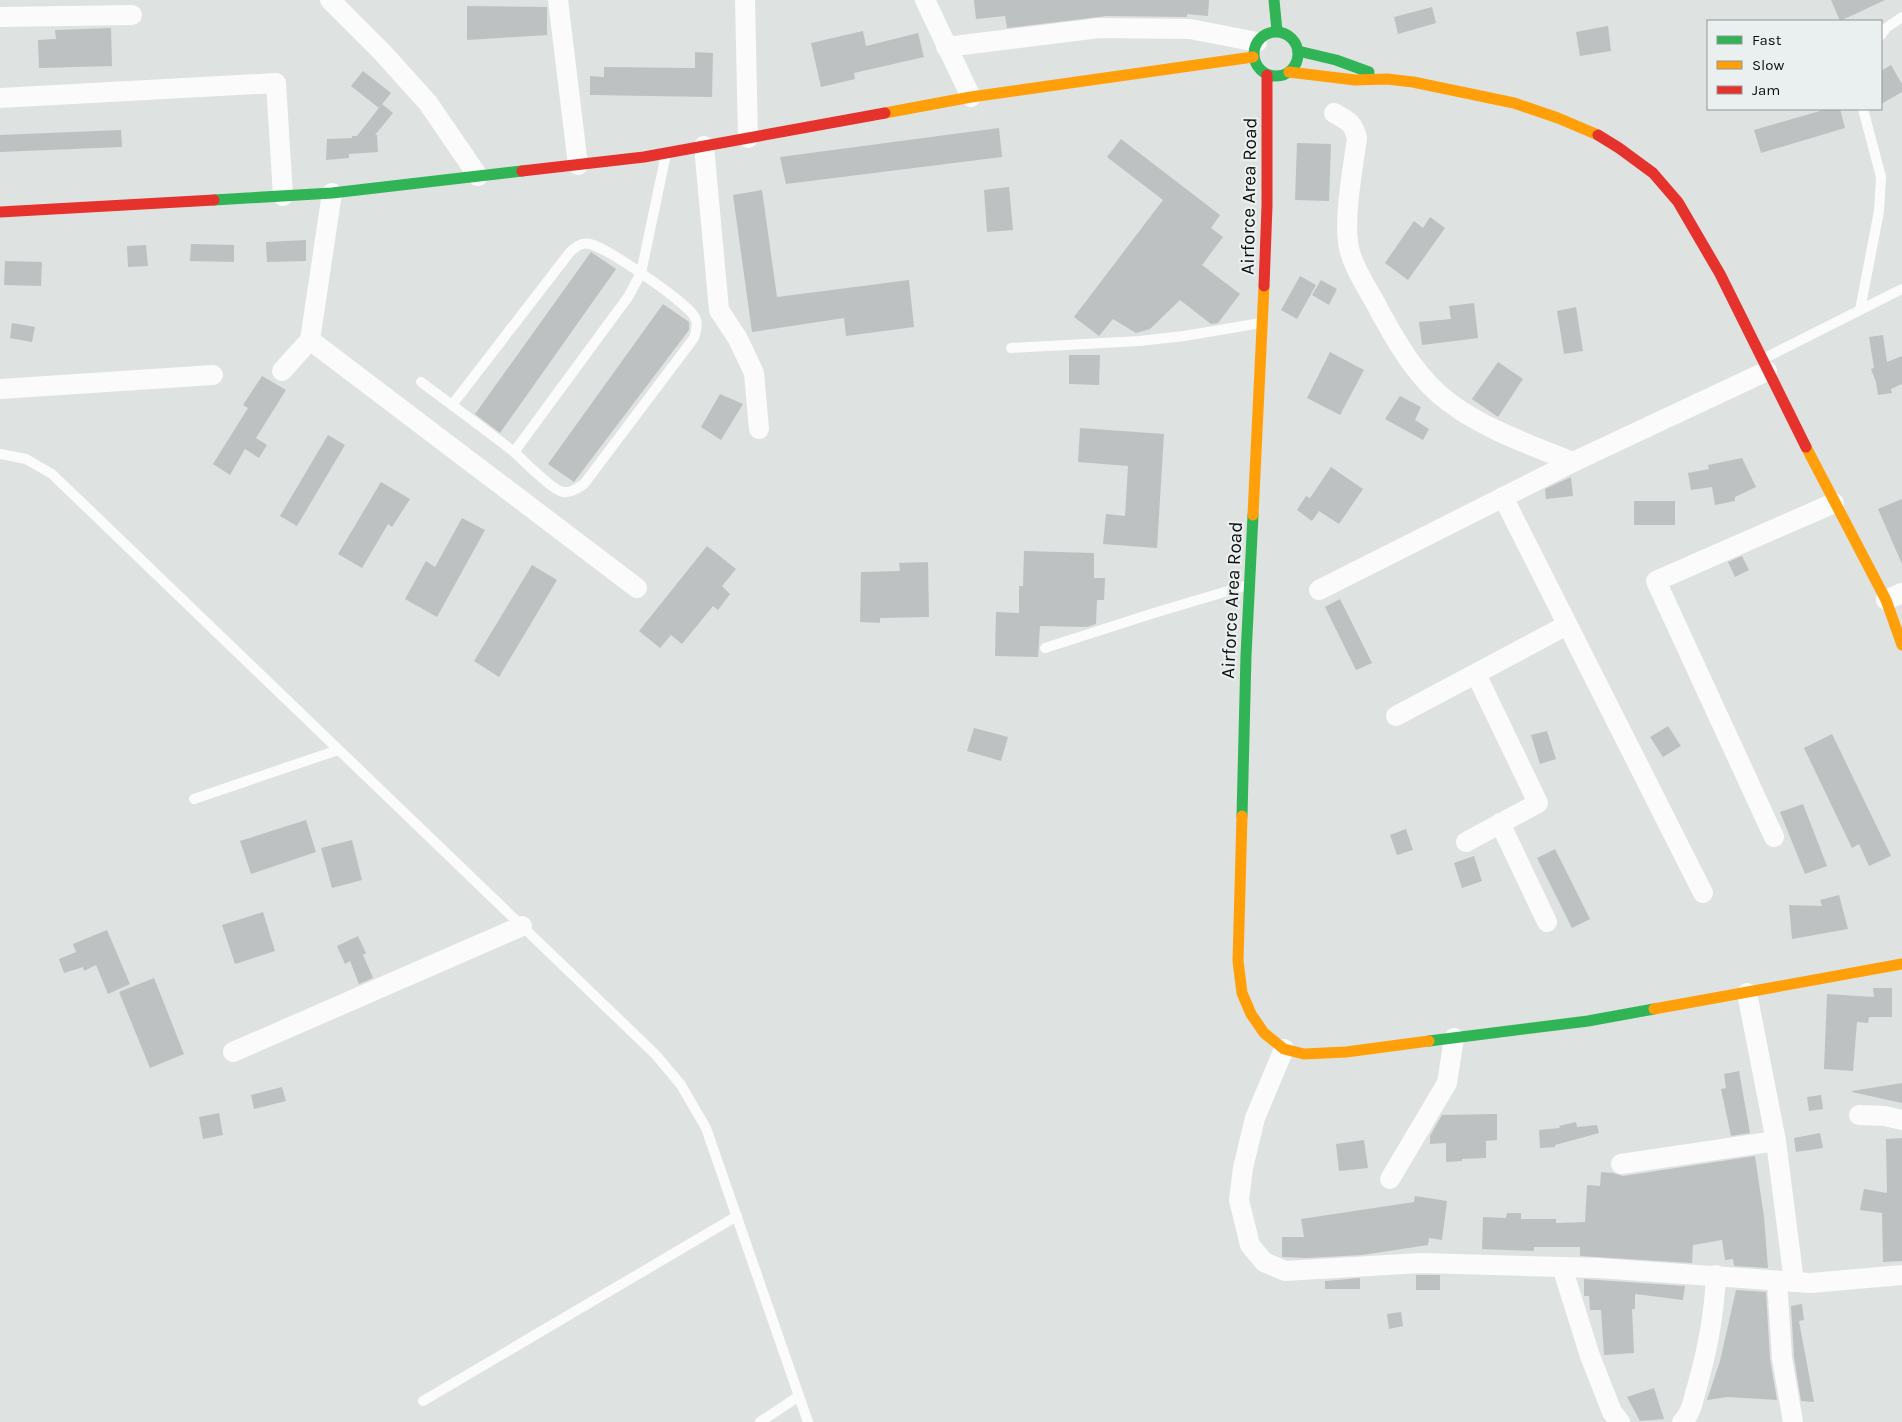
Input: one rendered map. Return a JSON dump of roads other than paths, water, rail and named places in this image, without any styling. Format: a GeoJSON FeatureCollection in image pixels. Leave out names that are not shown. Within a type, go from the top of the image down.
{"type":"FeatureCollection","features":[{"type":"Feature","properties":{"kind":"street"},"geometry":{"type":"LineString","coordinates":[[330,0],[382,52],[428,103],[478,176]]}},
{"type":"Feature","properties":{"kind":"street"},"geometry":{"type":"LineString","coordinates":[[558,0],[578,165]]}},
{"type":"Feature","properties":{"kind":"street"},"geometry":{"type":"LineString","coordinates":[[745,0],[748,138]]}},
{"type":"Feature","properties":{"kind":"street"},"geometry":{"type":"LineString","coordinates":[[925,0],[971,97]]}},
{"type":"Feature","properties":{"kind":"street"},"geometry":{"type":"LineString","coordinates":[[1274,0],[1277,31]]}},
{"type":"Feature","properties":{"kind":"street"},"geometry":{"type":"LineString","coordinates":[[0,17],[132,14]]}},
{"type":"Feature","properties":{"kind":"street"},"geometry":{"type":"LineString","coordinates":[[946,47],[1099,28],[1190,29],[1255,49]]}},
{"type":"Feature","properties":{"kind":"street"},"geometry":{"type":"LineString","coordinates":[[1277,31],[1284,33],[1291,37],[1298,51],[1295,66],[1282,76],[1267,75],[1256,64],[1255,49],[1262,36],[1277,31]]}},
{"type":"Feature","properties":{"kind":"street"},"geometry":{"type":"LineString","coordinates":[[0,212],[332,193],[578,165],[666,153],[971,97],[1255,49]]}},
{"type":"Feature","properties":{"kind":"street"},"geometry":{"type":"LineString","coordinates":[[1298,51],[1336,60],[1386,79]]}},
{"type":"Feature","properties":{"kind":"street"},"geometry":{"type":"LineString","coordinates":[[1289,72],[1330,78],[1386,79],[1421,84],[1514,103],[1558,118],[1596,134],[1654,173],[1678,202],[1720,274],[1834,503],[1894,597],[1902,645]]}},
{"type":"Feature","properties":{"kind":"street","name":"Airforce Area Road"},"geometry":{"type":"LineString","coordinates":[[1267,75],[1267,206],[1246,655],[1238,961],[1242,993],[1250,1014],[1264,1033],[1284,1049],[1304,1054],[1346,1052],[1588,1021],[1902,964]]}},
{"type":"Feature","properties":{"kind":"street"},"geometry":{"type":"LineString","coordinates":[[0,98],[276,83],[283,196]]}},
{"type":"Feature","properties":{"kind":"street"},"geometry":{"type":"LineString","coordinates":[[1334,114],[1350,122],[1355,129],[1357,138],[1347,226],[1349,249],[1359,272],[1396,340],[1424,379],[1449,403],[1480,422],[1573,462]]}},
{"type":"Feature","properties":{"kind":"street"},"geometry":{"type":"LineString","coordinates":[[704,146],[719,310],[738,339],[754,373],[759,429]]}},
{"type":"Feature","properties":{"kind":"street"},"geometry":{"type":"LineString","coordinates":[[282,371],[310,340],[332,193]]}},
{"type":"Feature","properties":{"kind":"street"},"geometry":{"type":"LineString","coordinates":[[310,340],[637,588]]}},
{"type":"Feature","properties":{"kind":"street"},"geometry":{"type":"LineString","coordinates":[[1319,590],[1765,365]]}},
{"type":"Feature","properties":{"kind":"street"},"geometry":{"type":"LineString","coordinates":[[0,390],[213,376]]}},
{"type":"Feature","properties":{"kind":"street"},"geometry":{"type":"LineString","coordinates":[[1503,497],[1703,894]]}},
{"type":"Feature","properties":{"kind":"street"},"geometry":{"type":"LineString","coordinates":[[1774,838],[1656,581],[1834,503]]}},
{"type":"Feature","properties":{"kind":"street"},"geometry":{"type":"LineString","coordinates":[[1396,716],[1568,625]]}},
{"type":"Feature","properties":{"kind":"street"},"geometry":{"type":"LineString","coordinates":[[1466,842],[1538,803],[1476,674]]}},
{"type":"Feature","properties":{"kind":"street"},"geometry":{"type":"LineString","coordinates":[[1500,823],[1547,922]]}},
{"type":"Feature","properties":{"kind":"street"},"geometry":{"type":"LineString","coordinates":[[234,1052],[522,926]]}},
{"type":"Feature","properties":{"kind":"street"},"geometry":{"type":"LineString","coordinates":[[1747,992],[1776,1141],[1786,1282],[1782,1358],[1793,1422]]}},
{"type":"Feature","properties":{"kind":"street"},"geometry":{"type":"LineString","coordinates":[[1390,1179],[1447,1083],[1454,1038]]}},
{"type":"Feature","properties":{"kind":"street"},"geometry":{"type":"LineString","coordinates":[[1284,1049],[1255,1118],[1243,1168],[1239,1200],[1250,1245],[1264,1262],[1286,1271],[1421,1263],[1562,1267],[1716,1275],[1811,1283],[1902,1274]]}},
{"type":"Feature","properties":{"kind":"street"},"geometry":{"type":"LineString","coordinates":[[1859,1115],[1885,1116],[1902,1120]]}},
{"type":"Feature","properties":{"kind":"street"},"geometry":{"type":"LineString","coordinates":[[1621,1164],[1776,1141]]}},
{"type":"Feature","properties":{"kind":"street"},"geometry":{"type":"LineString","coordinates":[[1562,1267],[1590,1356],[1612,1412],[1620,1422]]}},
{"type":"Feature","properties":{"kind":"street"},"geometry":{"type":"LineString","coordinates":[[1682,1422],[1690,1412],[1710,1337],[1715,1309],[1716,1275]]}},
{"type":"Feature","properties":{"kind":"lane"},"geometry":{"type":"LineString","coordinates":[[1882,34],[1886,28],[1902,17]]}},
{"type":"Feature","properties":{"kind":"lane"},"geometry":{"type":"LineString","coordinates":[[1860,310],[1878,220],[1881,177],[1863,110]]}},
{"type":"Feature","properties":{"kind":"lane"},"geometry":{"type":"LineString","coordinates":[[514,452],[628,297],[641,273],[666,153]]}},
{"type":"Feature","properties":{"kind":"lane"},"geometry":{"type":"LineString","coordinates":[[422,382],[452,405],[514,452],[553,486],[563,492],[574,491],[584,484],[694,338],[697,326],[696,318],[690,310],[641,273],[600,248],[590,244],[580,244],[570,252],[452,405]]}},
{"type":"Feature","properties":{"kind":"lane"},"geometry":{"type":"LineString","coordinates":[[1765,365],[1860,310],[1902,290]]}},
{"type":"Feature","properties":{"kind":"lane"},"geometry":{"type":"LineString","coordinates":[[1011,348],[1139,341],[1184,336],[1263,323]]}},
{"type":"Feature","properties":{"kind":"lane"},"geometry":{"type":"LineString","coordinates":[[0,454],[26,459],[52,474],[656,1055],[681,1085],[706,1128],[808,1422]]}},
{"type":"Feature","properties":{"kind":"lane"},"geometry":{"type":"LineString","coordinates":[[1045,648],[1249,585]]}},
{"type":"Feature","properties":{"kind":"lane"},"geometry":{"type":"LineString","coordinates":[[194,799],[338,750]]}},
{"type":"Feature","properties":{"kind":"lane"},"geometry":{"type":"LineString","coordinates":[[423,1402],[737,1216]]}},
{"type":"Feature","properties":{"kind":"lane"},"geometry":{"type":"LineString","coordinates":[[760,1422],[799,1396]]}}]}
